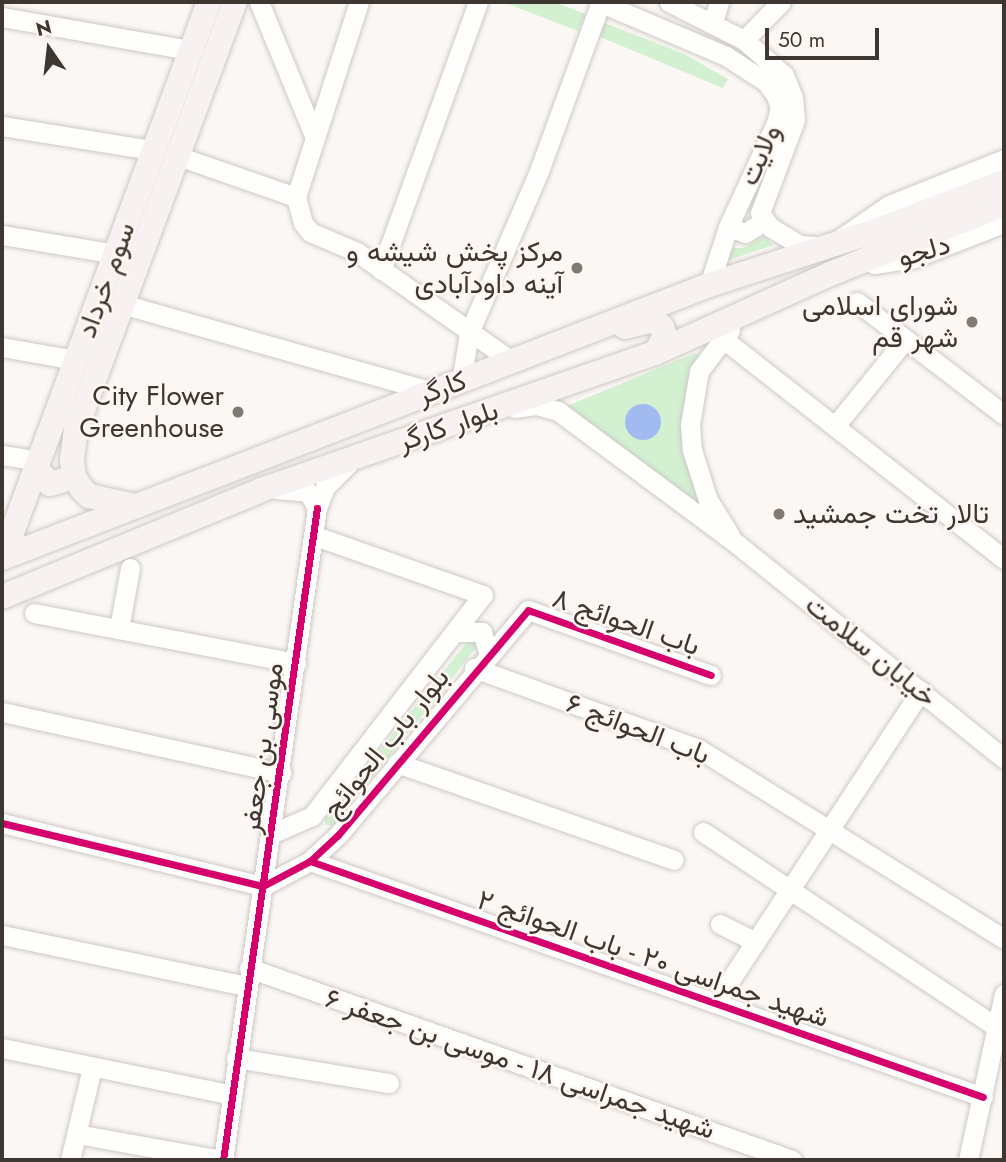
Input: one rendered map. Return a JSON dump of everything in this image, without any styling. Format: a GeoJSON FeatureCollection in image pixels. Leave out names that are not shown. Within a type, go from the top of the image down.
{"type":"FeatureCollection","features":[{"type":"Feature","properties":{"kind":"main road","name":"سوم خرداد"},"geometry":{"type":"LineString","coordinates":[[3,558],[209,2]]}},
{"type":"Feature","properties":{"kind":"main road","name":"سوم خرداد"},"geometry":{"type":"LineString","coordinates":[[74,477],[76,429],[234,2]]}},
{"type":"Feature","properties":{"kind":"main road"},"geometry":{"type":"LineString","coordinates":[[887,238],[1004,182]]}},
{"type":"Feature","properties":{"kind":"main road"},"geometry":{"type":"LineString","coordinates":[[887,238],[1004,204]]}},
{"type":"Feature","properties":{"kind":"main road","name":"کارگر"},"geometry":{"type":"LineString","coordinates":[[3,558],[132,505],[461,382],[709,285],[828,247],[887,238]]}},
{"type":"Feature","properties":{"kind":"main road","name":"بلوار کارگر"},"geometry":{"type":"LineString","coordinates":[[2,597],[261,490],[655,353],[842,269],[887,238]]}},
{"type":"Feature","properties":{"kind":"main road"},"geometry":{"type":"LineString","coordinates":[[518,360],[653,320],[665,336],[655,353]]}},
{"type":"Feature","properties":{"kind":"main road"},"geometry":{"type":"LineString","coordinates":[[37,464],[50,484],[74,477],[89,496],[132,505]]}},
{"type":"Feature","properties":{"kind":"main road"},"geometry":{"type":"LineString","coordinates":[[2,620],[16,597],[39,580]]}},
{"type":"Feature","properties":{"kind":"street"},"geometry":{"type":"LineString","coordinates":[[258,2],[315,138]]}},
{"type":"Feature","properties":{"kind":"street"},"geometry":{"type":"LineString","coordinates":[[359,2],[296,197],[310,232],[357,252],[469,333],[518,360]]}},
{"type":"Feature","properties":{"kind":"street"},"geometry":{"type":"LineString","coordinates":[[381,270],[478,2]]}},
{"type":"Feature","properties":{"kind":"street"},"geometry":{"type":"LineString","coordinates":[[461,382],[469,333],[539,171],[600,2]]}},
{"type":"Feature","properties":{"kind":"street","name":"ولایت"},"geometry":{"type":"LineString","coordinates":[[600,2],[686,35],[773,76]]}},
{"type":"Feature","properties":{"kind":"street","name":"ولایت"},"geometry":{"type":"LineString","coordinates":[[669,2],[744,40],[793,97],[760,206],[764,221],[800,245],[828,247]]}},
{"type":"Feature","properties":{"kind":"street"},"geometry":{"type":"LineString","coordinates":[[713,22],[719,2]]}},
{"type":"Feature","properties":{"kind":"street"},"geometry":{"type":"LineString","coordinates":[[744,40],[781,2]]}},
{"type":"Feature","properties":{"kind":"street"},"geometry":{"type":"LineString","coordinates":[[2,17],[190,50]]}},
{"type":"Feature","properties":{"kind":"street","name":"ولایت"},"geometry":{"type":"LineString","coordinates":[[709,285],[728,227],[786,118]]}},
{"type":"Feature","properties":{"kind":"street"},"geometry":{"type":"LineString","coordinates":[[2,125],[152,150]]}},
{"type":"Feature","properties":{"kind":"street"},"geometry":{"type":"LineString","coordinates":[[178,156],[296,197]]}},
{"type":"Feature","properties":{"kind":"street"},"geometry":{"type":"LineString","coordinates":[[828,247],[889,205],[1004,159]]}},
{"type":"Feature","properties":{"kind":"street"},"geometry":{"type":"LineString","coordinates":[[728,227],[745,233],[764,221]]}},
{"type":"Feature","properties":{"kind":"street","name":"دلجو"},"geometry":{"type":"LineString","coordinates":[[842,269],[914,258],[1004,223]]}},
{"type":"Feature","properties":{"kind":"street"},"geometry":{"type":"LineString","coordinates":[[2,235],[116,254]]}},
{"type":"Feature","properties":{"kind":"street"},"geometry":{"type":"LineString","coordinates":[[857,302],[1004,415]]}},
{"type":"Feature","properties":{"kind":"street"},"geometry":{"type":"LineString","coordinates":[[122,304],[434,391]]}},
{"type":"Feature","properties":{"kind":"street","name":"خیابان سلامت"},"geometry":{"type":"LineString","coordinates":[[737,544],[708,500],[692,450],[690,424],[699,371],[722,338],[754,307]]}},
{"type":"Feature","properties":{"kind":"street"},"geometry":{"type":"LineString","coordinates":[[722,338],[1004,559]]}},
{"type":"Feature","properties":{"kind":"street"},"geometry":{"type":"LineString","coordinates":[[835,426],[905,340]]}},
{"type":"Feature","properties":{"kind":"street"},"geometry":{"type":"LineString","coordinates":[[2,347],[76,360]]}},
{"type":"Feature","properties":{"kind":"street","name":"خیابان سلامت"},"geometry":{"type":"LineString","coordinates":[[486,412],[537,405],[558,411],[737,544],[1004,759]]}},
{"type":"Feature","properties":{"kind":"street"},"geometry":{"type":"LineString","coordinates":[[2,455],[37,464]]}},
{"type":"Feature","properties":{"kind":"street","name":"موسی بن جعفر"},"geometry":{"type":"LineString","coordinates":[[222,1160],[247,977],[281,773],[317,509],[325,487],[353,460]]}},
{"type":"Feature","properties":{"kind":"street"},"geometry":{"type":"LineString","coordinates":[[261,490],[298,488],[307,492],[317,509]]}},
{"type":"Feature","properties":{"kind":"street","name":"بلوار باب الحوائج"},"geometry":{"type":"LineString","coordinates":[[271,834],[312,816],[458,632],[483,595],[313,535]]}},
{"type":"Feature","properties":{"kind":"street"},"geometry":{"type":"LineString","coordinates":[[119,629],[130,568]]}},
{"type":"Feature","properties":{"kind":"street","name":"بلوار باب الحوائج"},"geometry":{"type":"LineString","coordinates":[[263,886],[310,861],[338,835],[474,668],[527,610]]}},
{"type":"Feature","properties":{"kind":"street","name":"باب الحوائج ۸"},"geometry":{"type":"LineString","coordinates":[[527,610],[711,675]]}},
{"type":"Feature","properties":{"kind":"street"},"geometry":{"type":"LineString","coordinates":[[34,613],[296,663]]}},
{"type":"Feature","properties":{"kind":"street"},"geometry":{"type":"LineString","coordinates":[[458,632],[470,628],[482,632],[488,652]]}},
{"type":"Feature","properties":{"kind":"street","name":"باب الحوائج ۶"},"geometry":{"type":"LineString","coordinates":[[474,668],[699,748],[1004,939]]}},
{"type":"Feature","properties":{"kind":"street"},"geometry":{"type":"LineString","coordinates":[[715,1003],[921,691]]}},
{"type":"Feature","properties":{"kind":"street"},"geometry":{"type":"LineString","coordinates":[[2,712],[281,773]]}},
{"type":"Feature","properties":{"kind":"street"},"geometry":{"type":"LineString","coordinates":[[397,763],[674,860]]}},
{"type":"Feature","properties":{"kind":"street"},"geometry":{"type":"LineString","coordinates":[[312,816],[316,836],[338,835]]}},
{"type":"Feature","properties":{"kind":"street"},"geometry":{"type":"LineString","coordinates":[[2,823],[263,886]]}},
{"type":"Feature","properties":{"kind":"street"},"geometry":{"type":"LineString","coordinates":[[703,832],[996,1027]]}},
{"type":"Feature","properties":{"kind":"street","name":"شهید جمراسی ۲۰ - باب الحوائج ۲"},"geometry":{"type":"LineString","coordinates":[[310,861],[983,1097]]}},
{"type":"Feature","properties":{"kind":"street"},"geometry":{"type":"LineString","coordinates":[[720,924],[756,942]]}},
{"type":"Feature","properties":{"kind":"street","name":"شهید جمراسی ۱۸ - موسی بن جعفر ۶"},"geometry":{"type":"LineString","coordinates":[[2,935],[247,977],[792,1160]]}},
{"type":"Feature","properties":{"kind":"street"},"geometry":{"type":"LineString","coordinates":[[968,1160],[1004,993]]}},
{"type":"Feature","properties":{"kind":"street"},"geometry":{"type":"LineString","coordinates":[[2,1048],[232,1095]]}},
{"type":"Feature","properties":{"kind":"street"},"geometry":{"type":"LineString","coordinates":[[236,1058],[389,1083]]}},
{"type":"Feature","properties":{"kind":"street"},"geometry":{"type":"LineString","coordinates":[[70,1160],[92,1068]]}},
{"type":"Feature","properties":{"kind":"street"},"geometry":{"type":"LineString","coordinates":[[77,1134],[222,1160]]}},
{"type":"Feature","properties":{"kind":"green space"},"geometry":{"type":"Polygon","coordinates":[[[503,2],[554,2],[586,14],[578,31],[503,2]]]}},
{"type":"Feature","properties":{"kind":"green space"},"geometry":{"type":"Polygon","coordinates":[[[605,23],[684,54],[728,79],[723,88],[598,36],[605,23]]]}},
{"type":"Feature","properties":{"kind":"green space"},"geometry":{"type":"Polygon","coordinates":[[[764,236],[773,245],[723,262],[728,248],[743,248],[764,236]]]}},
{"type":"Feature","properties":{"kind":"green space"},"geometry":{"type":"Polygon","coordinates":[[[695,353],[700,356],[687,386],[682,443],[700,505],[567,406],[695,353]]]}},
{"type":"Feature","properties":{"kind":"green space"},"geometry":{"type":"Polygon","coordinates":[[[469,640],[475,641],[476,648],[334,825],[325,825],[325,818],[469,640]]]}},
{"type":"Feature","properties":{"kind":"water"},"geometry":{"type":"Polygon","coordinates":[[[643,404],[656,409],[661,422],[656,435],[643,440],[630,435],[625,422],[630,409],[643,404]]]}},
{"type":"Feature","properties":{"kind":"cycle path"},"geometry":{"type":"LineString","coordinates":[[223,1160],[317,508]]}},
{"type":"Feature","properties":{"kind":"cycle path"},"geometry":{"type":"LineString","coordinates":[[2,823],[263,886],[310,861],[338,835],[528,610],[711,675]]}},
{"type":"Feature","properties":{"kind":"cycle path"},"geometry":{"type":"LineString","coordinates":[[310,861],[983,1097]]}},
{"type":"Feature","properties":{"kind":"place","name":"مرکز پخش شیشه و آینه داودآبادی"},"geometry":{"type":"Point","coordinates":[577,268]}},
{"type":"Feature","properties":{"kind":"place","name":"شورای اسلامی شهر قم"},"geometry":{"type":"Point","coordinates":[972,322]}},
{"type":"Feature","properties":{"kind":"place","name":"City Flower Greenhouse"},"geometry":{"type":"Point","coordinates":[238,412]}},
{"type":"Feature","properties":{"kind":"place","name":"تالار تخت جمشید"},"geometry":{"type":"Point","coordinates":[779,514]}}]}
